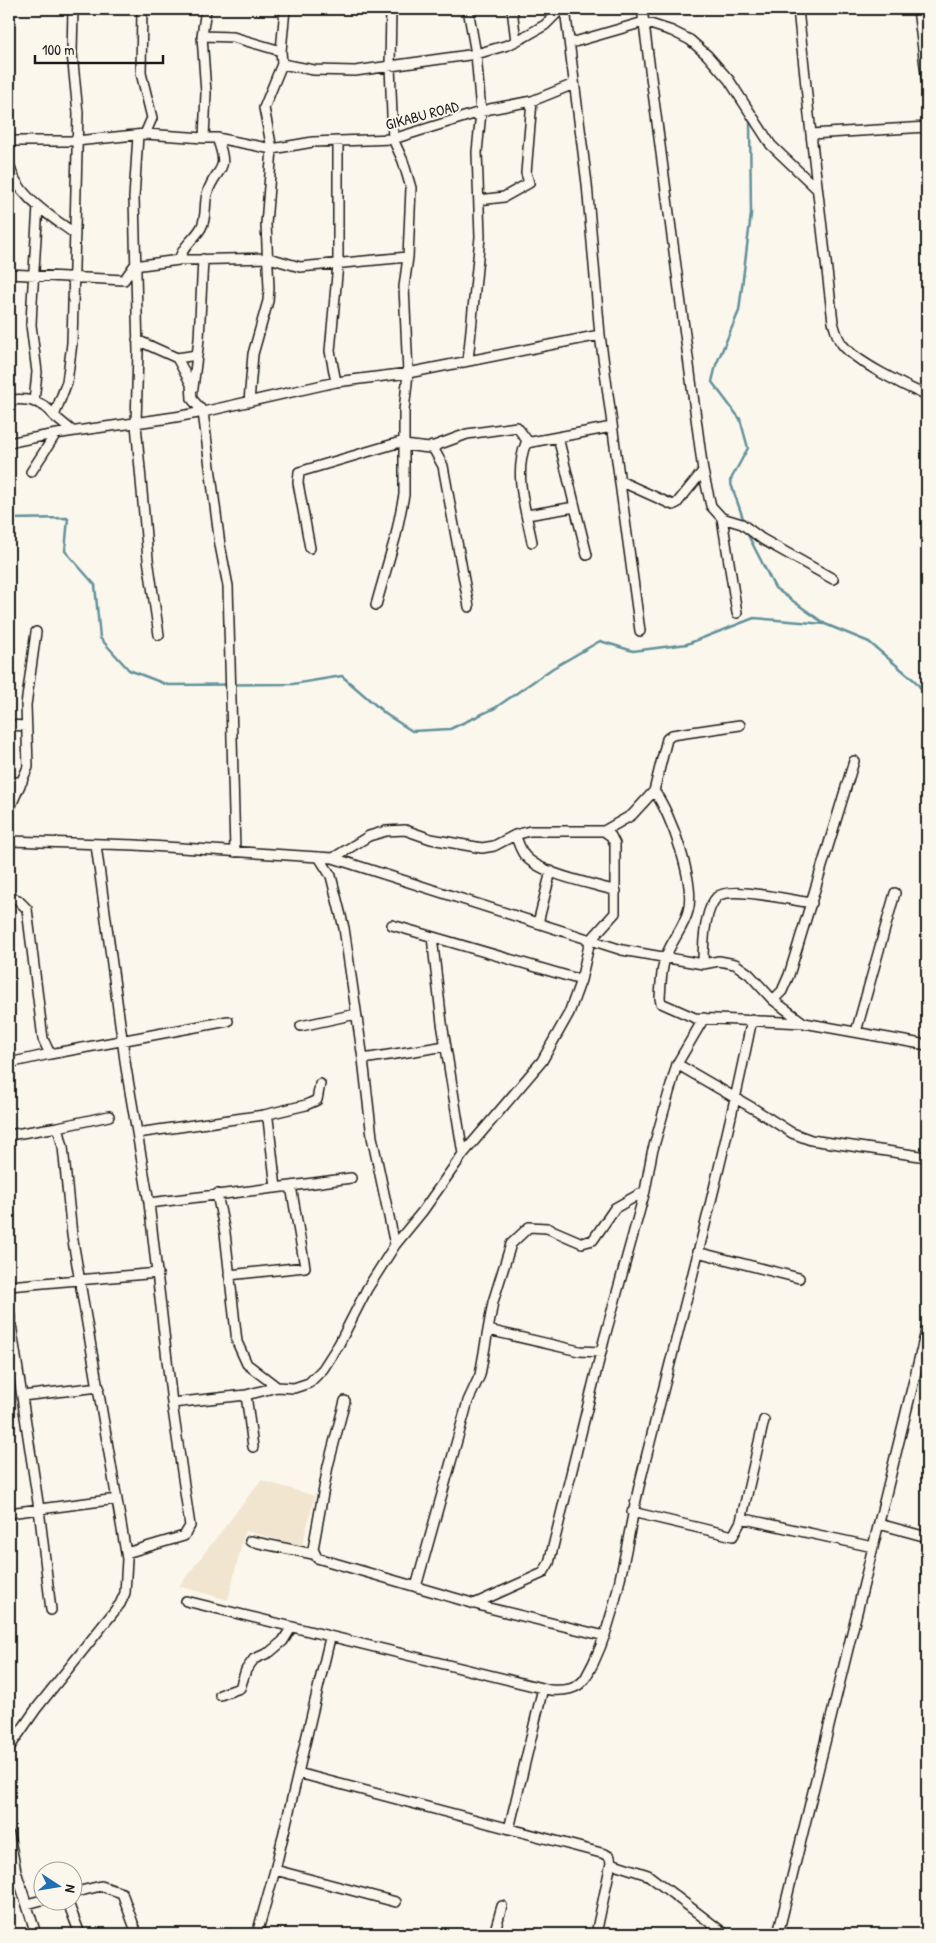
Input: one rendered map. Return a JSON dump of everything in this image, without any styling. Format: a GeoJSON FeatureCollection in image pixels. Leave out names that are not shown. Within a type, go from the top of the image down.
{"type":"FeatureCollection","features":[{"type":"Feature","properties":{"kind":"street"},"geometry":{"type":"LineString","coordinates":[[54,416],[67,382],[72,343],[75,279],[76,141],[78,114],[72,52],[73,9]]}},
{"type":"Feature","properties":{"kind":"street"},"geometry":{"type":"LineString","coordinates":[[142,9],[141,73],[152,118],[142,134],[134,198],[137,340],[136,424],[148,559],[159,635]]}},
{"type":"Feature","properties":{"kind":"street"},"geometry":{"type":"LineString","coordinates":[[204,138],[206,93],[202,36],[206,9]]}},
{"type":"Feature","properties":{"kind":"street"},"geometry":{"type":"LineString","coordinates":[[249,402],[252,354],[268,301],[269,258],[266,224],[272,149],[264,108],[282,64],[284,9]]}},
{"type":"Feature","properties":{"kind":"street"},"geometry":{"type":"LineString","coordinates":[[376,605],[404,495],[404,443],[408,372],[404,287],[408,257],[411,188],[403,161],[393,139],[390,66],[391,9]]}},
{"type":"Feature","properties":{"kind":"street"},"geometry":{"type":"LineString","coordinates":[[468,9],[476,54],[481,112],[477,152],[480,237],[468,361]]}},
{"type":"Feature","properties":{"kind":"street"},"geometry":{"type":"LineString","coordinates":[[512,9],[516,41]]}},
{"type":"Feature","properties":{"kind":"street"},"geometry":{"type":"LineString","coordinates":[[282,64],[314,70],[347,70],[476,54],[516,41],[545,25],[560,9]]}},
{"type":"Feature","properties":{"kind":"street"},"geometry":{"type":"LineString","coordinates":[[565,9],[587,184],[600,335],[640,631]]}},
{"type":"Feature","properties":{"kind":"street"},"geometry":{"type":"LineString","coordinates":[[642,9],[703,471],[711,506],[722,518],[742,524],[762,539],[833,579]]}},
{"type":"Feature","properties":{"kind":"street"},"geometry":{"type":"LineString","coordinates":[[798,9],[833,322],[841,344],[873,366],[927,396]]}},
{"type":"Feature","properties":{"kind":"street"},"geometry":{"type":"LineString","coordinates":[[918,9],[927,82]]}},
{"type":"Feature","properties":{"kind":"street"},"geometry":{"type":"LineString","coordinates":[[570,43],[644,22],[672,31],[690,40],[707,55],[728,80],[771,145],[817,189]]}},
{"type":"Feature","properties":{"kind":"street"},"geometry":{"type":"LineString","coordinates":[[202,36],[233,37],[281,51]]}},
{"type":"Feature","properties":{"kind":"street","name":"GIKABU ROAD"},"geometry":{"type":"LineString","coordinates":[[272,149],[313,142],[393,139],[481,112],[532,100],[574,84]]}},
{"type":"Feature","properties":{"kind":"street"},"geometry":{"type":"LineString","coordinates":[[479,200],[504,197],[529,183],[526,179],[526,165],[532,100]]}},
{"type":"Feature","properties":{"kind":"street"},"geometry":{"type":"LineString","coordinates":[[811,134],[927,127]]}},
{"type":"Feature","properties":{"kind":"street"},"geometry":{"type":"LineString","coordinates":[[9,141],[76,141],[142,134],[217,138],[272,149]]}},
{"type":"Feature","properties":{"kind":"street"},"geometry":{"type":"LineString","coordinates":[[179,260],[183,247],[201,228],[208,190],[223,168],[223,153],[217,138]]}},
{"type":"Feature","properties":{"kind":"street"},"geometry":{"type":"LineString","coordinates":[[336,382],[330,351],[338,264],[338,142]]}},
{"type":"Feature","properties":{"kind":"street"},"geometry":{"type":"LineString","coordinates":[[9,164],[14,180],[38,206],[75,234]]}},
{"type":"Feature","properties":{"kind":"street"},"geometry":{"type":"LineString","coordinates":[[34,402],[37,372],[31,325],[38,206]]}},
{"type":"Feature","properties":{"kind":"street"},"geometry":{"type":"LineString","coordinates":[[9,274],[34,272],[75,279],[124,280],[134,266],[179,260],[269,258],[300,267],[408,257]]}},
{"type":"Feature","properties":{"kind":"street"},"geometry":{"type":"LineString","coordinates":[[192,399],[198,354],[203,259]]}},
{"type":"Feature","properties":{"kind":"street"},"geometry":{"type":"LineString","coordinates":[[9,443],[55,435],[71,430],[136,424],[203,412],[336,382],[408,372],[600,335]]}},
{"type":"Feature","properties":{"kind":"street"},"geometry":{"type":"LineString","coordinates":[[137,340],[178,358],[198,354]]}},
{"type":"Feature","properties":{"kind":"street"},"geometry":{"type":"LineString","coordinates":[[178,358],[191,384],[192,399],[203,412],[220,545],[228,586],[229,683],[235,852]]}},
{"type":"Feature","properties":{"kind":"street"},"geometry":{"type":"LineString","coordinates":[[9,400],[27,398],[48,408],[54,416],[71,430]]}},
{"type":"Feature","properties":{"kind":"street"},"geometry":{"type":"LineString","coordinates":[[310,548],[298,483],[299,472],[404,443],[416,448],[432,446],[467,434],[517,426],[529,442]]}},
{"type":"Feature","properties":{"kind":"street"},"geometry":{"type":"LineString","coordinates":[[532,542],[521,473],[526,443],[612,427]]}},
{"type":"Feature","properties":{"kind":"street"},"geometry":{"type":"LineString","coordinates":[[32,472],[55,435]]}},
{"type":"Feature","properties":{"kind":"street"},"geometry":{"type":"LineString","coordinates":[[558,437],[587,555]]}},
{"type":"Feature","properties":{"kind":"street"},"geometry":{"type":"LineString","coordinates":[[432,446],[443,466],[469,607]]}},
{"type":"Feature","properties":{"kind":"street"},"geometry":{"type":"LineString","coordinates":[[620,481],[672,505],[677,503],[703,471]]}},
{"type":"Feature","properties":{"kind":"street"},"geometry":{"type":"LineString","coordinates":[[527,515],[575,508]]}},
{"type":"Feature","properties":{"kind":"street"},"geometry":{"type":"LineString","coordinates":[[722,518],[737,613]]}},
{"type":"Feature","properties":{"kind":"street"},"geometry":{"type":"LineString","coordinates":[[9,810],[28,767],[26,726],[30,670],[36,632]]}},
{"type":"Feature","properties":{"kind":"street"},"geometry":{"type":"LineString","coordinates":[[9,725],[26,726]]}},
{"type":"Feature","properties":{"kind":"street"},"geometry":{"type":"LineString","coordinates":[[333,858],[369,836],[386,831],[404,830],[472,848],[494,846],[515,835],[544,830],[604,831],[632,815],[654,791],[667,738],[672,735],[740,725]]}},
{"type":"Feature","properties":{"kind":"street"},"geometry":{"type":"LineString","coordinates":[[773,1000],[782,991],[789,975],[812,903],[833,824],[854,761]]}},
{"type":"Feature","properties":{"kind":"street"},"geometry":{"type":"LineString","coordinates":[[9,782],[22,782]]}},
{"type":"Feature","properties":{"kind":"street"},"geometry":{"type":"LineString","coordinates":[[654,791],[663,802],[674,824],[690,896],[685,918],[665,957],[661,1003],[686,1015],[704,1018],[804,1023],[927,1045]]}},
{"type":"Feature","properties":{"kind":"street"},"geometry":{"type":"LineString","coordinates":[[172,1403],[246,1395],[277,1387],[294,1388],[309,1383],[323,1369],[339,1344],[367,1290],[395,1245],[422,1212],[463,1154],[542,1061],[569,1013],[581,980],[590,941],[615,913],[615,844],[611,836],[604,831]]}},
{"type":"Feature","properties":{"kind":"street"},"geometry":{"type":"LineString","coordinates":[[515,835],[525,855],[551,871],[616,890]]}},
{"type":"Feature","properties":{"kind":"street"},"geometry":{"type":"LineString","coordinates":[[9,842],[96,844],[333,858],[622,950],[703,964],[719,961],[735,964],[749,974],[773,1000],[804,1023]]}},
{"type":"Feature","properties":{"kind":"street"},"geometry":{"type":"LineString","coordinates":[[96,844],[123,1042],[149,1203],[172,1403],[190,1526],[184,1536],[126,1552]]}},
{"type":"Feature","properties":{"kind":"street"},"geometry":{"type":"LineString","coordinates":[[318,857],[331,876],[338,898],[363,1059],[372,1137],[395,1245]]}},
{"type":"Feature","properties":{"kind":"street"},"geometry":{"type":"LineString","coordinates":[[538,923],[551,871]]}},
{"type":"Feature","properties":{"kind":"street"},"geometry":{"type":"LineString","coordinates":[[703,964],[704,941],[711,906],[717,896],[724,893],[748,893],[812,903]]}},
{"type":"Feature","properties":{"kind":"street"},"geometry":{"type":"LineString","coordinates":[[856,1032],[895,893]]}},
{"type":"Feature","properties":{"kind":"street"},"geometry":{"type":"LineString","coordinates":[[9,897],[18,900],[27,909],[43,1039],[50,1054]]}},
{"type":"Feature","properties":{"kind":"street"},"geometry":{"type":"LineString","coordinates":[[392,925],[581,980]]}},
{"type":"Feature","properties":{"kind":"street"},"geometry":{"type":"LineString","coordinates":[[432,937],[446,1046],[463,1154]]}},
{"type":"Feature","properties":{"kind":"street"},"geometry":{"type":"LineString","coordinates":[[301,1026],[356,1014]]}},
{"type":"Feature","properties":{"kind":"street"},"geometry":{"type":"LineString","coordinates":[[474,1604],[543,1573],[547,1568],[601,1352],[645,1191],[652,1153],[677,1064],[704,1018]]}},
{"type":"Feature","properties":{"kind":"street"},"geometry":{"type":"LineString","coordinates":[[186,1601],[330,1638],[543,1688],[562,1691],[574,1688],[585,1679],[605,1636],[632,1512],[736,1098],[752,1019]]}},
{"type":"Feature","properties":{"kind":"street"},"geometry":{"type":"LineString","coordinates":[[9,1063],[228,1021]]}},
{"type":"Feature","properties":{"kind":"street"},"geometry":{"type":"LineString","coordinates":[[363,1059],[446,1046]]}},
{"type":"Feature","properties":{"kind":"street"},"geometry":{"type":"LineString","coordinates":[[677,1064],[792,1133],[811,1140],[927,1157]]}},
{"type":"Feature","properties":{"kind":"street"},"geometry":{"type":"LineString","coordinates":[[137,1133],[264,1115],[306,1105],[317,1100],[320,1084]]}},
{"type":"Feature","properties":{"kind":"street"},"geometry":{"type":"LineString","coordinates":[[264,1115],[268,1119],[276,1188]]}},
{"type":"Feature","properties":{"kind":"street"},"geometry":{"type":"LineString","coordinates":[[9,1135],[109,1116]]}},
{"type":"Feature","properties":{"kind":"street"},"geometry":{"type":"LineString","coordinates":[[9,1748],[36,1709],[120,1604],[127,1580],[126,1552],[72,1235],[63,1146],[58,1127]]}},
{"type":"Feature","properties":{"kind":"street"},"geometry":{"type":"LineString","coordinates":[[149,1203],[351,1178]]}},
{"type":"Feature","properties":{"kind":"street"},"geometry":{"type":"LineString","coordinates":[[229,1275],[304,1267],[291,1186]]}},
{"type":"Feature","properties":{"kind":"street"},"geometry":{"type":"LineString","coordinates":[[416,1587],[468,1401],[480,1375],[492,1302],[511,1244],[529,1227],[546,1228],[582,1243],[593,1240],[615,1208],[645,1191]]}},
{"type":"Feature","properties":{"kind":"street"},"geometry":{"type":"LineString","coordinates":[[217,1194],[225,1233],[237,1342],[247,1364],[277,1387]]}},
{"type":"Feature","properties":{"kind":"street"},"geometry":{"type":"LineString","coordinates":[[698,1252],[799,1278]]}},
{"type":"Feature","properties":{"kind":"street"},"geometry":{"type":"LineString","coordinates":[[9,1286],[158,1273]]}},
{"type":"Feature","properties":{"kind":"street"},"geometry":{"type":"LineString","coordinates":[[9,1311],[39,1508],[51,1610]]}},
{"type":"Feature","properties":{"kind":"street"},"geometry":{"type":"LineString","coordinates":[[778,1934],[927,1327]]}},
{"type":"Feature","properties":{"kind":"street"},"geometry":{"type":"LineString","coordinates":[[488,1330],[579,1352],[601,1352]]}},
{"type":"Feature","properties":{"kind":"street"},"geometry":{"type":"LineString","coordinates":[[22,1396],[99,1387]]}},
{"type":"Feature","properties":{"kind":"street"},"geometry":{"type":"LineString","coordinates":[[246,1395],[253,1447]]}},
{"type":"Feature","properties":{"kind":"street"},"geometry":{"type":"LineString","coordinates":[[313,1554],[328,1466],[345,1401]]}},
{"type":"Feature","properties":{"kind":"street"},"geometry":{"type":"LineString","coordinates":[[632,1512],[733,1536],[740,1521],[764,1420]]}},
{"type":"Feature","properties":{"kind":"street"},"geometry":{"type":"LineString","coordinates":[[9,1513],[117,1498]]}},
{"type":"Feature","properties":{"kind":"street"},"geometry":{"type":"LineString","coordinates":[[740,1521],[745,1518],[873,1547]]}},
{"type":"Feature","properties":{"kind":"street"},"geometry":{"type":"LineString","coordinates":[[879,1524],[927,1537]]}},
{"type":"Feature","properties":{"kind":"street"},"geometry":{"type":"LineString","coordinates":[[250,1541],[313,1554],[317,1558],[474,1604],[605,1636]]}},
{"type":"Feature","properties":{"kind":"street"},"geometry":{"type":"LineString","coordinates":[[220,1696],[240,1688],[246,1670],[254,1659],[270,1652],[283,1641],[292,1628]]}},
{"type":"Feature","properties":{"kind":"street"},"geometry":{"type":"LineString","coordinates":[[257,1934],[275,1870],[330,1638]]}},
{"type":"Feature","properties":{"kind":"street"},"geometry":{"type":"LineString","coordinates":[[510,1829],[543,1688]]}},
{"type":"Feature","properties":{"kind":"street"},"geometry":{"type":"LineString","coordinates":[[298,1774],[605,1854],[610,1857],[611,1864],[596,1934]]}},
{"type":"Feature","properties":{"kind":"street"},"geometry":{"type":"LineString","coordinates":[[9,1835],[16,1871],[36,1934]]}},
{"type":"Feature","properties":{"kind":"street"},"geometry":{"type":"LineString","coordinates":[[611,1864],[648,1875],[725,1934]]}},
{"type":"Feature","properties":{"kind":"street"},"geometry":{"type":"LineString","coordinates":[[275,1870],[396,1902]]}},
{"type":"Feature","properties":{"kind":"street"},"geometry":{"type":"LineString","coordinates":[[9,1881],[16,1871]]}},
{"type":"Feature","properties":{"kind":"street"},"geometry":{"type":"LineString","coordinates":[[82,1891],[101,1886],[122,1893],[137,1934]]}},
{"type":"Feature","properties":{"kind":"street"},"geometry":{"type":"LineString","coordinates":[[27,1904],[32,1903]]}},
{"type":"Feature","properties":{"kind":"street"},"geometry":{"type":"LineString","coordinates":[[494,1934],[502,1906]]}},
{"type":"Feature","properties":{"kind":"street"},"geometry":{"type":"LineString","coordinates":[[72,1910],[80,1934]]}},
{"type":"Feature","properties":{"kind":"shaded area"},"geometry":{"type":"Polygon","coordinates":[[[261,1480],[315,1496],[302,1546],[245,1531],[228,1600],[179,1586],[261,1480]]]}},
{"type":"Feature","properties":{"kind":"waterway"},"geometry":{"type":"LineString","coordinates":[[744,521],[730,481],[748,448],[740,419],[712,382],[716,365],[739,311],[751,214],[750,121]]}},
{"type":"Feature","properties":{"kind":"waterway"},"geometry":{"type":"LineString","coordinates":[[9,519],[68,518],[65,551],[95,585],[100,638],[129,670],[168,685],[293,684],[342,676],[387,715],[412,731],[450,729],[495,708],[553,668],[600,641],[633,651],[687,644],[754,618],[825,624],[869,642],[915,681],[927,696]]}},
{"type":"Feature","properties":{"kind":"waterway"},"geometry":{"type":"LineString","coordinates":[[748,535],[775,588],[825,624]]}}]}
